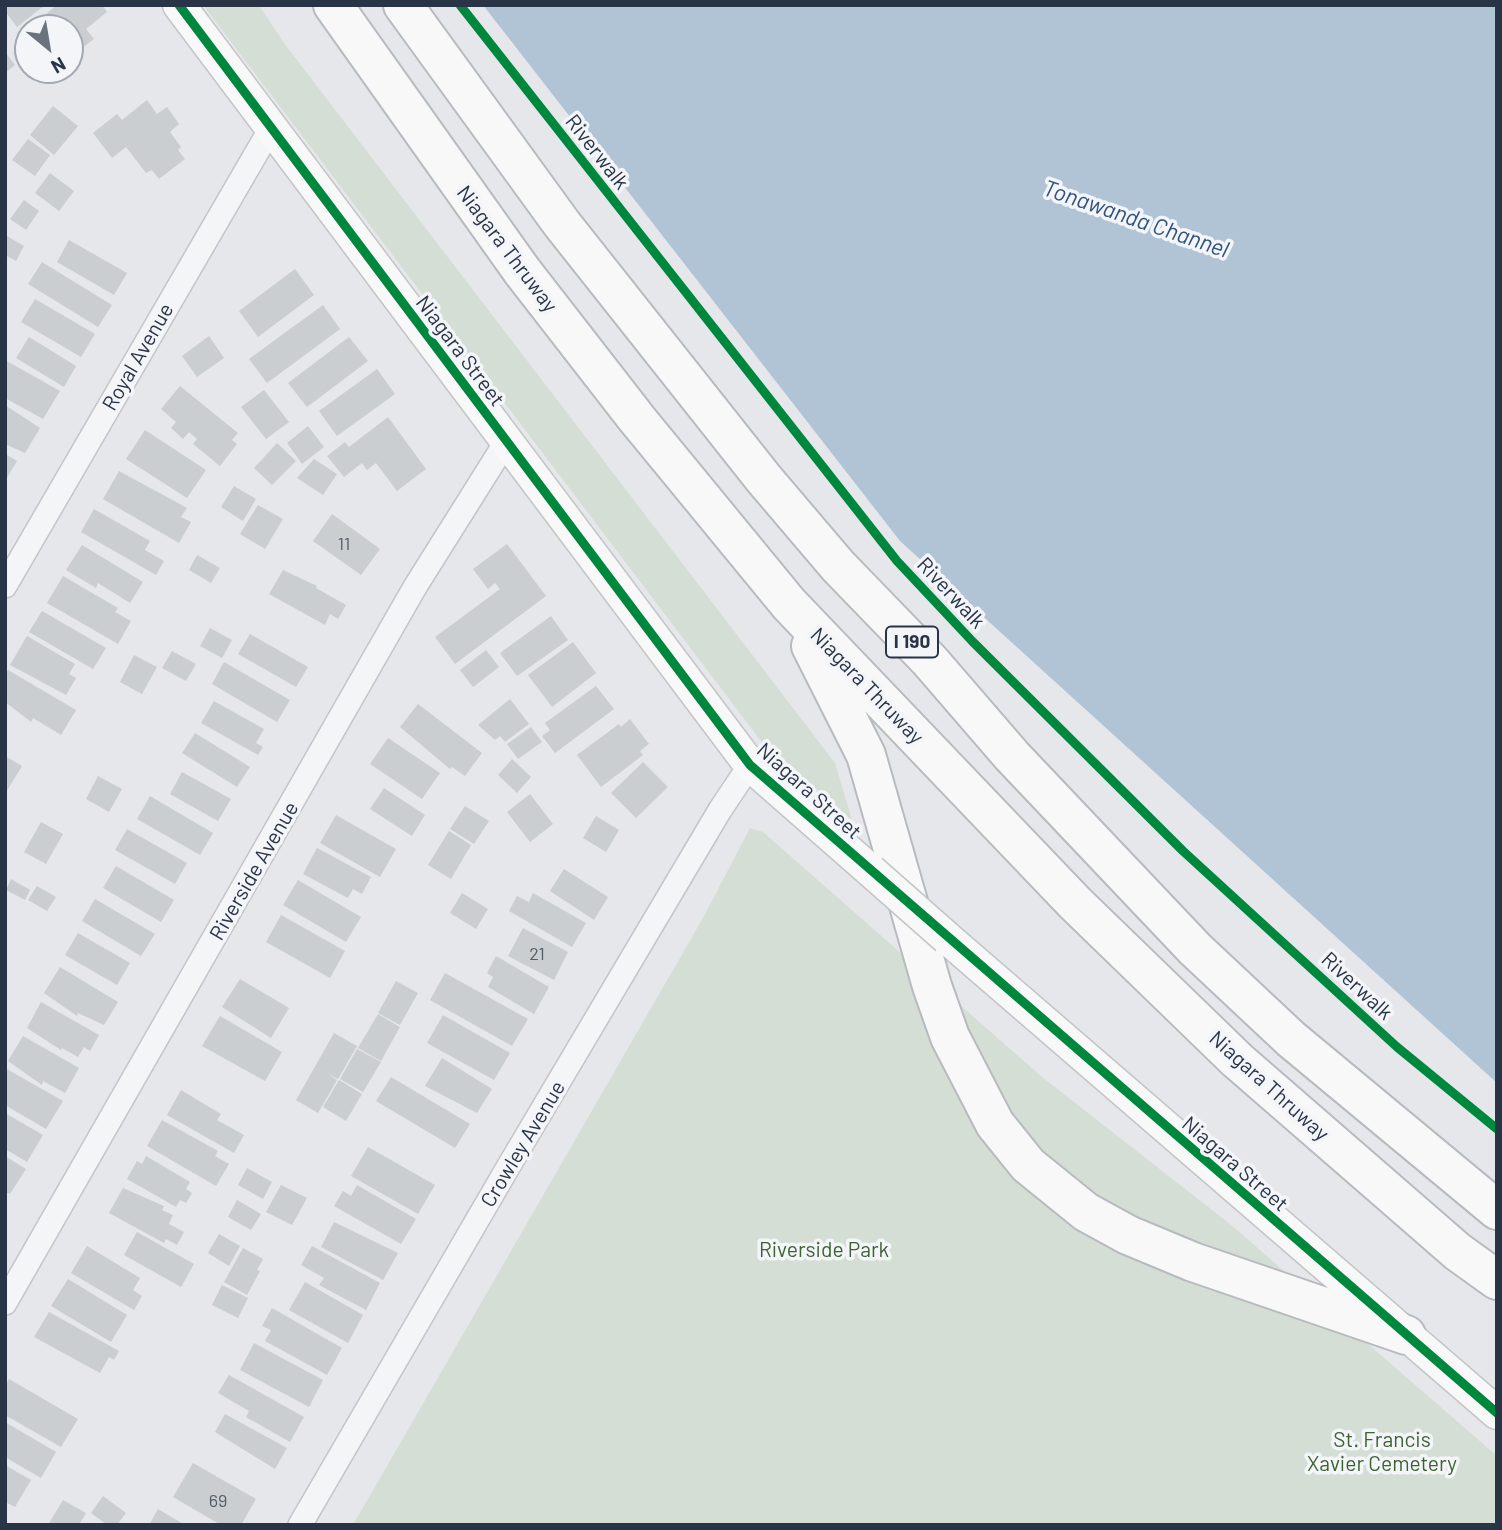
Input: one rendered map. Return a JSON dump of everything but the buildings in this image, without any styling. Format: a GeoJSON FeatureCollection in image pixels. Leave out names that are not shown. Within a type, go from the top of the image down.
{"type":"FeatureCollection","features":[{"type":"Feature","properties":{"kind":"highway","name":"Niagara Thruway"},"geometry":{"type":"LineString","coordinates":[[333,5],[522,271],[637,419],[789,604],[1075,903],[1237,1060],[1458,1252],[1497,1280]]}},
{"type":"Feature","properties":{"kind":"highway","name":"I 190"},"geometry":{"type":"LineString","coordinates":[[403,5],[570,234],[764,480],[838,566],[930,662],[1012,756],[1195,949],[1291,1039],[1497,1210]]}},
{"type":"Feature","properties":{"kind":"highway"},"geometry":{"type":"LineString","coordinates":[[789,604],[866,755],[932,986],[950,1037],[995,1124],[1028,1165],[1086,1212],[1128,1235],[1193,1262],[1406,1335]]}},
{"type":"Feature","properties":{"kind":"main road","name":"Niagara Street"},"geometry":{"type":"LineString","coordinates":[[179,5],[750,765],[1497,1413]]}},
{"type":"Feature","properties":{"kind":"street","name":"Royal Avenue"},"geometry":{"type":"LineString","coordinates":[[5,586],[271,128]]}},
{"type":"Feature","properties":{"kind":"street","name":"Riverside Avenue"},"geometry":{"type":"LineString","coordinates":[[5,1303],[415,587],[506,442]]}},
{"type":"Feature","properties":{"kind":"street","name":"Crowley Avenue"},"geometry":{"type":"LineString","coordinates":[[300,1525],[528,1134],[720,810],[750,765]]}},
{"type":"Feature","properties":{"kind":"green space"},"geometry":{"type":"Polygon","coordinates":[[[203,5],[259,5],[284,43],[835,763],[852,820],[761,741],[203,5]]]}},
{"type":"Feature","properties":{"kind":"green space","name":"Riverside Park"},"geometry":{"type":"Polygon","coordinates":[[[750,828],[763,832],[1042,1077],[1230,1224],[1497,1456],[1497,1525],[353,1525],[703,918],[750,828]]]}},
{"type":"Feature","properties":{"kind":"water","name":"Tonawanda Channel"},"geometry":{"type":"Polygon","coordinates":[[[483,5],[1497,5],[1497,1083],[900,541],[483,5]]]}},
{"type":"Feature","properties":{"kind":"cycle path"},"geometry":{"type":"LineString","coordinates":[[179,5],[750,765],[1497,1413]]}},
{"type":"Feature","properties":{"kind":"cycle path","name":"Riverwalk"},"geometry":{"type":"LineString","coordinates":[[460,5],[897,561],[973,642],[1183,851],[1397,1047],[1497,1129]]}},
{"type":"Feature","properties":{"kind":"park label","name":"St. Francis Xavier Cemetery"},"geometry":{"type":"Point","coordinates":[1382,1452]}}]}
